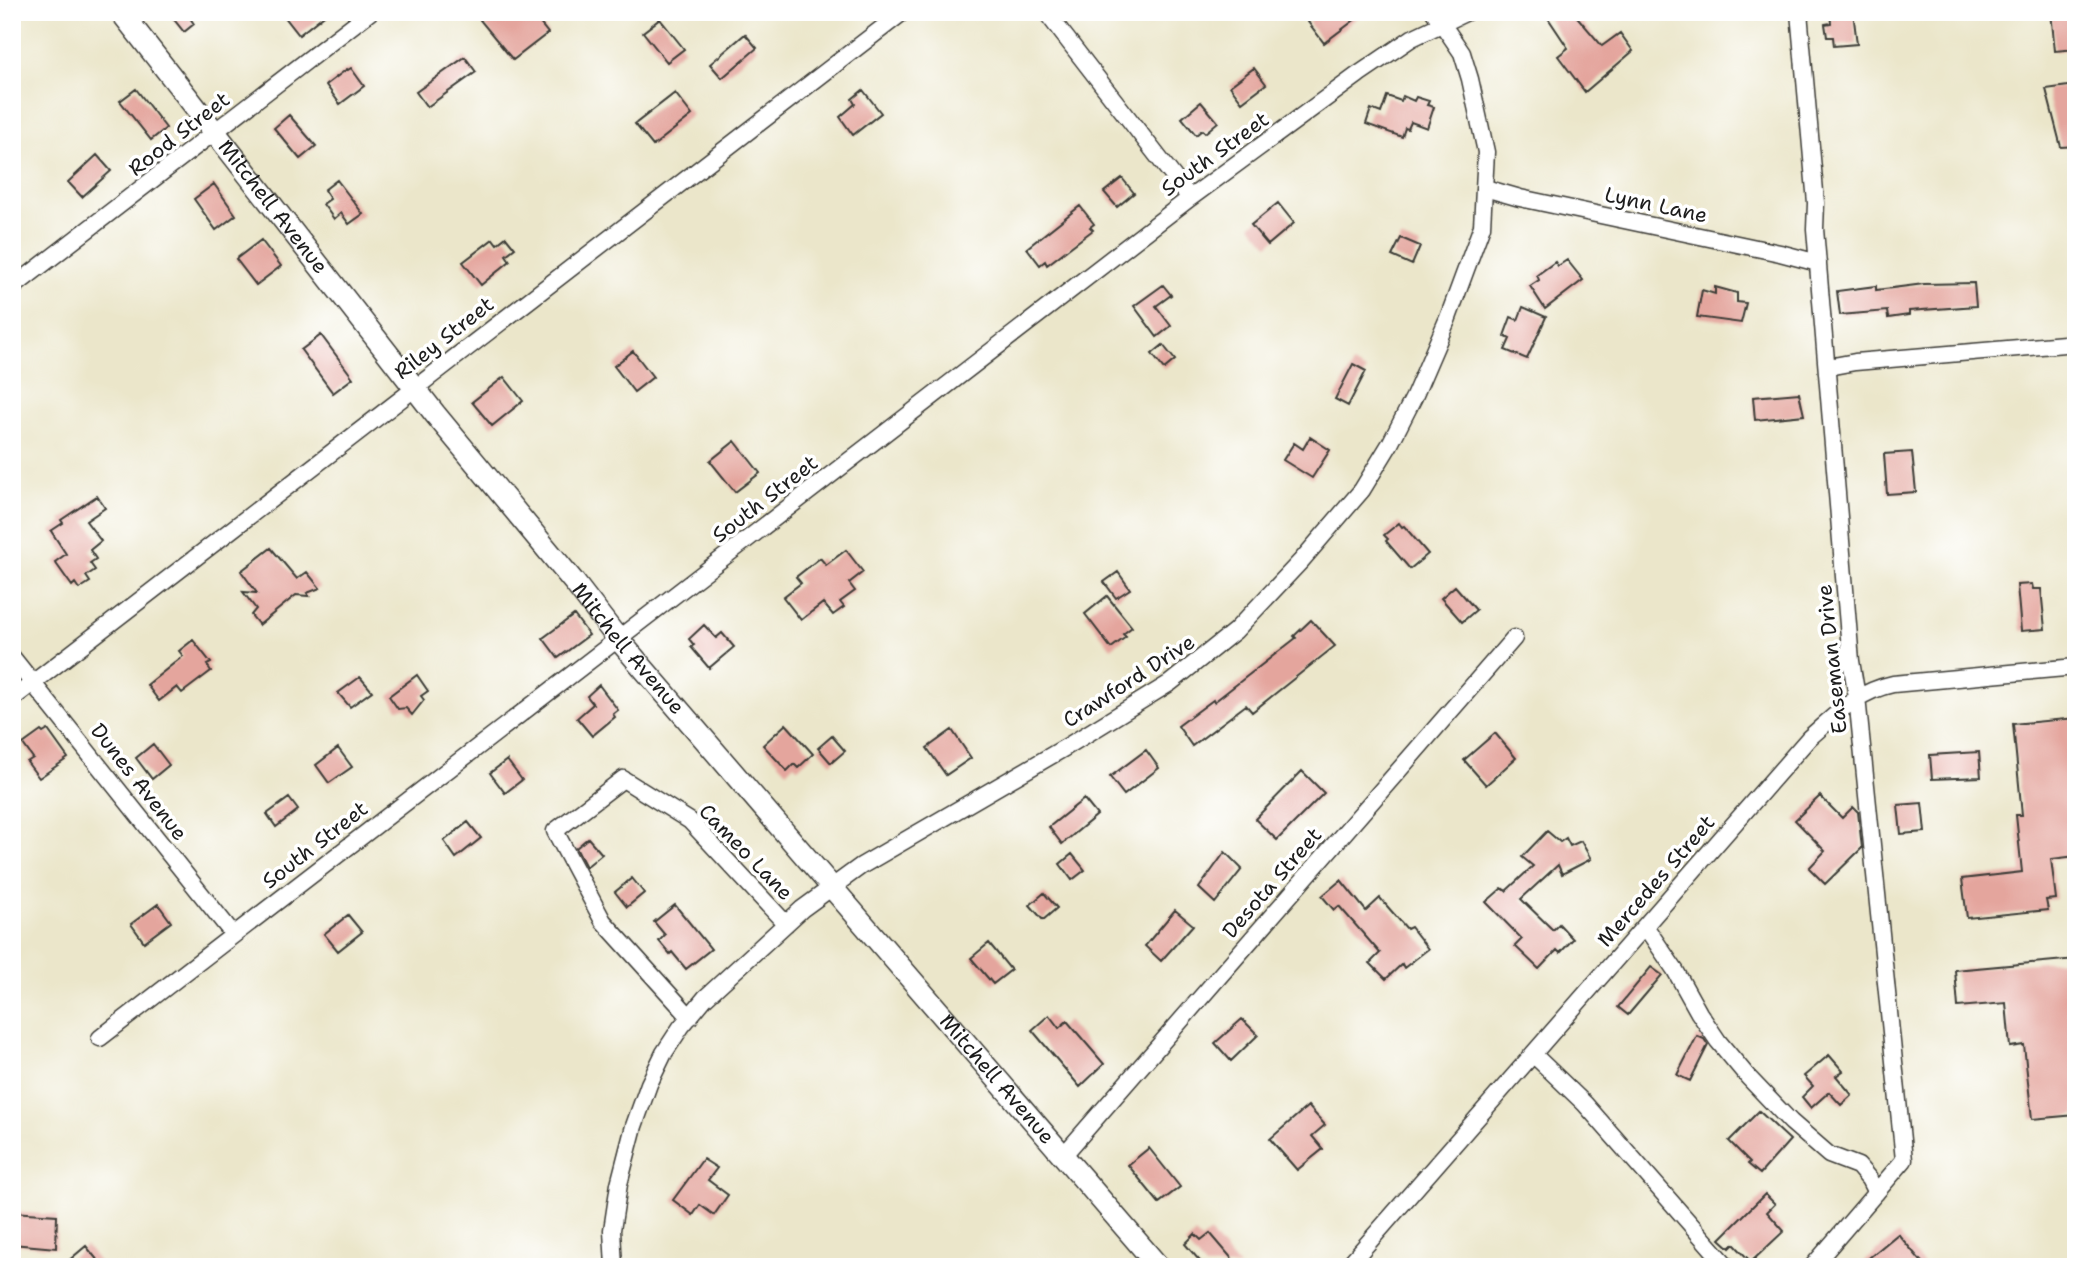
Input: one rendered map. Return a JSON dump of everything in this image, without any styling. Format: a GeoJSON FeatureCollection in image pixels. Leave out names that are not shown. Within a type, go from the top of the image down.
{"type":"FeatureCollection","features":[{"type":"Feature","properties":{"kind":"street","name":"Mitchell Avenue"},"geometry":{"type":"LineString","coordinates":[[121,12],[435,414],[618,639],[1158,1267]]}},
{"type":"Feature","properties":{"kind":"street","name":"Rood Street"},"geometry":{"type":"LineString","coordinates":[[12,288],[370,12]]}},
{"type":"Feature","properties":{"kind":"street","name":"Riley Street"},"geometry":{"type":"LineString","coordinates":[[12,699],[903,12]]}},
{"type":"Feature","properties":{"kind":"street"},"geometry":{"type":"LineString","coordinates":[[1046,12],[1190,198]]}},
{"type":"Feature","properties":{"kind":"street","name":"South Street"},"geometry":{"type":"LineString","coordinates":[[100,1038],[1190,198],[1440,16],[1467,12]]}},
{"type":"Feature","properties":{"kind":"street","name":"Easeman Drive"},"geometry":{"type":"LineString","coordinates":[[1799,12],[1851,661],[1857,697],[1904,1160],[1812,1267]]}},
{"type":"Feature","properties":{"kind":"street","name":"Crawford Drive"},"geometry":{"type":"LineString","coordinates":[[614,1267],[612,1230],[619,1184],[634,1126],[664,1053],[705,998],[786,923],[861,866],[1055,754],[1170,683],[1235,631],[1301,561],[1362,490],[1414,397],[1448,318],[1482,226],[1486,152],[1462,53],[1440,16]]}},
{"type":"Feature","properties":{"kind":"street","name":"Lynn Lane"},"geometry":{"type":"LineString","coordinates":[[1485,188],[1818,263]]}},
{"type":"Feature","properties":{"kind":"street"},"geometry":{"type":"LineString","coordinates":[[1828,367],[1855,362],[2076,343]]}},
{"type":"Feature","properties":{"kind":"street","name":"Desota Street"},"geometry":{"type":"LineString","coordinates":[[1062,1157],[1514,638]]}},
{"type":"Feature","properties":{"kind":"street","name":"Dunes Avenue"},"geometry":{"type":"LineString","coordinates":[[12,657],[233,934]]}},
{"type":"Feature","properties":{"kind":"street","name":"Mercedes Street"},"geometry":{"type":"LineString","coordinates":[[1347,1267],[1809,738],[1857,697],[1878,687],[1893,684],[2076,667]]}},
{"type":"Feature","properties":{"kind":"street","name":"Cameo Lane"},"geometry":{"type":"LineString","coordinates":[[690,1017],[603,921],[555,831],[623,779],[690,821],[786,923]]}},
{"type":"Feature","properties":{"kind":"street"},"geometry":{"type":"LineString","coordinates":[[1645,926],[1675,970],[1705,1022],[1748,1077],[1791,1122],[1829,1155],[1858,1166],[1876,1192]]}},
{"type":"Feature","properties":{"kind":"street"},"geometry":{"type":"LineString","coordinates":[[1534,1055],[1585,1104],[1728,1267]]}},
{"type":"Feature","properties":{"kind":"building"},"geometry":{"type":"Polygon","coordinates":[[[168,12],[186,12],[194,24],[184,32],[168,12]]]}},
{"type":"Feature","properties":{"kind":"building"},"geometry":{"type":"Polygon","coordinates":[[[281,12],[328,12],[299,35],[281,12]]]}},
{"type":"Feature","properties":{"kind":"building"},"geometry":{"type":"Polygon","coordinates":[[[490,12],[531,12],[548,33],[513,60],[480,20],[490,12]]]}},
{"type":"Feature","properties":{"kind":"building"},"geometry":{"type":"Polygon","coordinates":[[[1321,12],[1365,12],[1324,43],[1308,22],[1321,12]]]}},
{"type":"Feature","properties":{"kind":"building"},"geometry":{"type":"Polygon","coordinates":[[[1544,12],[1573,12],[1602,46],[1620,33],[1633,51],[1585,92],[1558,56],[1568,48],[1544,12]]]}},
{"type":"Feature","properties":{"kind":"building"},"geometry":{"type":"Polygon","coordinates":[[[1830,12],[1853,12],[1857,44],[1834,46],[1833,37],[1827,37],[1825,24],[1831,23],[1830,12]]]}},
{"type":"Feature","properties":{"kind":"building"},"geometry":{"type":"Polygon","coordinates":[[[2051,12],[2076,12],[2076,49],[2055,51],[2051,12]]]}},
{"type":"Feature","properties":{"kind":"building"},"geometry":{"type":"Polygon","coordinates":[[[660,19],[684,49],[667,62],[643,32],[660,19]]]}},
{"type":"Feature","properties":{"kind":"building"},"geometry":{"type":"Polygon","coordinates":[[[745,34],[757,48],[722,78],[710,64],[745,34]]]}},
{"type":"Feature","properties":{"kind":"building"},"geometry":{"type":"Polygon","coordinates":[[[465,57],[476,72],[427,107],[416,92],[465,57]]]}},
{"type":"Feature","properties":{"kind":"building"},"geometry":{"type":"Polygon","coordinates":[[[351,68],[364,86],[340,104],[326,85],[351,68]]]}},
{"type":"Feature","properties":{"kind":"building"},"geometry":{"type":"Polygon","coordinates":[[[1254,68],[1266,84],[1242,102],[1230,86],[1254,68]]]}},
{"type":"Feature","properties":{"kind":"building"},"geometry":{"type":"Polygon","coordinates":[[[2076,85],[2076,146],[2061,147],[2046,89],[2076,85]]]}},
{"type":"Feature","properties":{"kind":"building"},"geometry":{"type":"Polygon","coordinates":[[[136,89],[166,128],[151,140],[120,101],[136,89]]]}},
{"type":"Feature","properties":{"kind":"building"},"geometry":{"type":"Polygon","coordinates":[[[863,90],[881,113],[853,135],[840,117],[855,104],[852,99],[863,90]]]}},
{"type":"Feature","properties":{"kind":"building"},"geometry":{"type":"Polygon","coordinates":[[[675,93],[692,115],[653,146],[635,124],[675,93]]]}},
{"type":"Feature","properties":{"kind":"building"},"geometry":{"type":"Polygon","coordinates":[[[1387,96],[1401,101],[1403,96],[1414,101],[1416,97],[1429,101],[1427,105],[1434,107],[1427,128],[1411,122],[1402,137],[1366,124],[1371,109],[1381,113],[1387,96]]]}},
{"type":"Feature","properties":{"kind":"building"},"geometry":{"type":"Polygon","coordinates":[[[1201,102],[1218,122],[1205,133],[1202,130],[1196,135],[1182,118],[1201,102]]]}},
{"type":"Feature","properties":{"kind":"building"},"geometry":{"type":"Polygon","coordinates":[[[289,115],[316,146],[300,159],[274,128],[289,115]]]}},
{"type":"Feature","properties":{"kind":"building"},"geometry":{"type":"Polygon","coordinates":[[[97,155],[111,171],[82,197],[68,182],[97,155]]]}},
{"type":"Feature","properties":{"kind":"building"},"geometry":{"type":"Polygon","coordinates":[[[1122,178],[1134,193],[1117,207],[1104,192],[1122,178]]]}},
{"type":"Feature","properties":{"kind":"building"},"geometry":{"type":"Polygon","coordinates":[[[337,180],[363,214],[349,224],[341,213],[334,219],[323,204],[330,199],[324,190],[337,180]]]}},
{"type":"Feature","properties":{"kind":"building"},"geometry":{"type":"Polygon","coordinates":[[[214,184],[236,215],[216,230],[194,199],[214,184]]]}},
{"type":"Feature","properties":{"kind":"building"},"geometry":{"type":"Polygon","coordinates":[[[1278,203],[1294,223],[1268,245],[1251,225],[1278,203]]]}},
{"type":"Feature","properties":{"kind":"building"},"geometry":{"type":"Polygon","coordinates":[[[1080,206],[1094,224],[1090,227],[1093,230],[1047,265],[1045,261],[1040,265],[1027,248],[1080,206]]]}},
{"type":"Feature","properties":{"kind":"building"},"geometry":{"type":"Polygon","coordinates":[[[506,237],[515,248],[506,255],[510,261],[481,285],[463,262],[493,239],[497,244],[506,237]]]}},
{"type":"Feature","properties":{"kind":"building"},"geometry":{"type":"Polygon","coordinates":[[[1401,238],[1420,246],[1412,265],[1392,256],[1401,238]]]}},
{"type":"Feature","properties":{"kind":"building"},"geometry":{"type":"Polygon","coordinates":[[[261,240],[281,266],[256,285],[236,259],[261,240]]]}},
{"type":"Feature","properties":{"kind":"building"},"geometry":{"type":"Polygon","coordinates":[[[1567,260],[1583,280],[1545,309],[1530,286],[1539,280],[1537,275],[1555,262],[1558,266],[1567,260]]]}},
{"type":"Feature","properties":{"kind":"building"},"geometry":{"type":"Polygon","coordinates":[[[1974,283],[1976,306],[1909,311],[1909,315],[1888,318],[1887,311],[1840,315],[1837,291],[1876,286],[1876,290],[1924,284],[1974,283]]]}},
{"type":"Feature","properties":{"kind":"building"},"geometry":{"type":"Polygon","coordinates":[[[1163,285],[1171,295],[1156,306],[1171,326],[1157,337],[1134,306],[1163,285]]]}},
{"type":"Feature","properties":{"kind":"building"},"geometry":{"type":"Polygon","coordinates":[[[1715,287],[1737,293],[1737,302],[1746,303],[1741,323],[1697,317],[1702,290],[1715,294],[1715,287]]]}},
{"type":"Feature","properties":{"kind":"building"},"geometry":{"type":"Polygon","coordinates":[[[1523,307],[1546,317],[1527,359],[1505,350],[1510,339],[1504,336],[1511,317],[1518,320],[1523,307]]]}},
{"type":"Feature","properties":{"kind":"building"},"geometry":{"type":"Polygon","coordinates":[[[321,335],[353,378],[333,393],[301,350],[321,335]]]}},
{"type":"Feature","properties":{"kind":"building"},"geometry":{"type":"Polygon","coordinates":[[[1163,345],[1175,360],[1164,369],[1152,354],[1163,345]]]}},
{"type":"Feature","properties":{"kind":"building"},"geometry":{"type":"Polygon","coordinates":[[[633,351],[653,377],[634,392],[614,366],[633,351]]]}},
{"type":"Feature","properties":{"kind":"building"},"geometry":{"type":"Polygon","coordinates":[[[1353,364],[1366,371],[1348,406],[1335,399],[1353,364]]]}},
{"type":"Feature","properties":{"kind":"building"},"geometry":{"type":"Polygon","coordinates":[[[504,377],[523,401],[492,426],[472,402],[504,377]]]}},
{"type":"Feature","properties":{"kind":"building"},"geometry":{"type":"Polygon","coordinates":[[[1799,393],[1804,415],[1755,420],[1753,397],[1799,393]]]}},
{"type":"Feature","properties":{"kind":"building"},"geometry":{"type":"Polygon","coordinates":[[[1310,437],[1330,450],[1312,478],[1283,460],[1294,443],[1303,449],[1310,437]]]}},
{"type":"Feature","properties":{"kind":"building"},"geometry":{"type":"Polygon","coordinates":[[[735,441],[760,473],[735,492],[710,461],[735,441]]]}},
{"type":"Feature","properties":{"kind":"building"},"geometry":{"type":"Polygon","coordinates":[[[1912,452],[1916,492],[1887,494],[1884,454],[1912,452]]]}},
{"type":"Feature","properties":{"kind":"building"},"geometry":{"type":"Polygon","coordinates":[[[97,496],[105,508],[86,521],[101,541],[90,550],[96,559],[90,563],[95,570],[86,576],[90,582],[79,589],[75,583],[72,586],[55,562],[66,554],[51,531],[63,523],[61,520],[97,496]]]}},
{"type":"Feature","properties":{"kind":"building"},"geometry":{"type":"Polygon","coordinates":[[[1399,523],[1428,554],[1410,569],[1384,535],[1399,523]]]}},
{"type":"Feature","properties":{"kind":"building"},"geometry":{"type":"Polygon","coordinates":[[[271,548],[297,579],[307,572],[320,588],[307,593],[309,596],[296,595],[259,625],[251,615],[256,609],[243,592],[257,593],[241,571],[271,548]]]}},
{"type":"Feature","properties":{"kind":"building"},"geometry":{"type":"Polygon","coordinates":[[[846,550],[863,572],[849,583],[855,591],[840,602],[844,607],[833,615],[823,603],[801,620],[783,597],[801,583],[796,577],[820,558],[826,565],[846,550]]]}},
{"type":"Feature","properties":{"kind":"building"},"geometry":{"type":"Polygon","coordinates":[[[1118,572],[1130,589],[1116,598],[1104,582],[1118,572]]]}},
{"type":"Feature","properties":{"kind":"building"},"geometry":{"type":"Polygon","coordinates":[[[2032,584],[2033,589],[2041,589],[2045,629],[2021,631],[2017,585],[2032,584]]]}},
{"type":"Feature","properties":{"kind":"building"},"geometry":{"type":"Polygon","coordinates":[[[1455,586],[1476,610],[1462,622],[1441,598],[1455,586]]]}},
{"type":"Feature","properties":{"kind":"building"},"geometry":{"type":"Polygon","coordinates":[[[1107,596],[1132,627],[1123,634],[1126,637],[1111,648],[1085,614],[1107,596]]]}},
{"type":"Feature","properties":{"kind":"building"},"geometry":{"type":"Polygon","coordinates":[[[574,615],[589,635],[558,658],[543,638],[574,615]]]}},
{"type":"Feature","properties":{"kind":"building"},"geometry":{"type":"Polygon","coordinates":[[[1311,620],[1335,646],[1252,712],[1246,705],[1192,746],[1178,726],[1213,700],[1214,702],[1296,638],[1294,636],[1311,620]]]}},
{"type":"Feature","properties":{"kind":"building"},"geometry":{"type":"Polygon","coordinates":[[[704,625],[716,638],[722,633],[734,647],[709,668],[691,647],[694,645],[689,639],[704,625]]]}},
{"type":"Feature","properties":{"kind":"building"},"geometry":{"type":"Polygon","coordinates":[[[193,640],[211,663],[207,665],[211,671],[182,693],[177,687],[159,701],[147,685],[183,656],[179,651],[193,640]]]}},
{"type":"Feature","properties":{"kind":"building"},"geometry":{"type":"Polygon","coordinates":[[[417,675],[428,691],[421,696],[424,700],[412,715],[406,708],[398,709],[389,696],[417,675]]]}},
{"type":"Feature","properties":{"kind":"building"},"geometry":{"type":"Polygon","coordinates":[[[360,677],[372,691],[350,707],[338,693],[360,677]]]}},
{"type":"Feature","properties":{"kind":"building"},"geometry":{"type":"Polygon","coordinates":[[[599,685],[618,710],[613,714],[615,717],[592,736],[577,718],[593,704],[587,696],[599,685]]]}},
{"type":"Feature","properties":{"kind":"building"},"geometry":{"type":"Polygon","coordinates":[[[2076,718],[2076,856],[2051,859],[2056,899],[2046,900],[2048,910],[1967,918],[1962,879],[2022,872],[2016,815],[2022,815],[2013,724],[2076,718]]]}},
{"type":"Feature","properties":{"kind":"building"},"geometry":{"type":"Polygon","coordinates":[[[786,724],[813,754],[798,768],[794,764],[787,771],[763,745],[786,724]]]}},
{"type":"Feature","properties":{"kind":"building"},"geometry":{"type":"Polygon","coordinates":[[[48,730],[68,758],[39,778],[27,762],[33,758],[23,744],[41,731],[43,733],[48,730]]]}},
{"type":"Feature","properties":{"kind":"building"},"geometry":{"type":"Polygon","coordinates":[[[952,730],[971,758],[946,775],[927,748],[952,730]]]}},
{"type":"Feature","properties":{"kind":"building"},"geometry":{"type":"Polygon","coordinates":[[[1495,733],[1516,758],[1486,785],[1464,760],[1495,733]]]}},
{"type":"Feature","properties":{"kind":"building"},"geometry":{"type":"Polygon","coordinates":[[[832,736],[845,751],[831,763],[818,748],[832,736]]]}},
{"type":"Feature","properties":{"kind":"building"},"geometry":{"type":"Polygon","coordinates":[[[153,744],[169,765],[152,779],[136,758],[153,744]]]}},
{"type":"Feature","properties":{"kind":"building"},"geometry":{"type":"Polygon","coordinates":[[[338,748],[352,767],[329,783],[316,765],[338,748]]]}},
{"type":"Feature","properties":{"kind":"building"},"geometry":{"type":"Polygon","coordinates":[[[1146,750],[1159,768],[1124,795],[1110,777],[1146,750]]]}},
{"type":"Feature","properties":{"kind":"building"},"geometry":{"type":"Polygon","coordinates":[[[1979,752],[1981,777],[1932,779],[1930,755],[1979,752]]]}},
{"type":"Feature","properties":{"kind":"building"},"geometry":{"type":"Polygon","coordinates":[[[507,760],[522,780],[505,793],[490,773],[507,760]]]}},
{"type":"Feature","properties":{"kind":"building"},"geometry":{"type":"Polygon","coordinates":[[[1302,771],[1324,793],[1277,840],[1255,819],[1302,771]]]}},
{"type":"Feature","properties":{"kind":"building"},"geometry":{"type":"Polygon","coordinates":[[[1820,796],[1842,818],[1853,807],[1858,812],[1862,848],[1825,884],[1809,868],[1825,851],[1795,820],[1820,796]]]}},
{"type":"Feature","properties":{"kind":"building"},"geometry":{"type":"Polygon","coordinates":[[[289,798],[298,810],[276,827],[267,814],[289,798]]]}},
{"type":"Feature","properties":{"kind":"building"},"geometry":{"type":"Polygon","coordinates":[[[1084,799],[1097,815],[1062,844],[1049,827],[1084,799]]]}},
{"type":"Feature","properties":{"kind":"building"},"geometry":{"type":"Polygon","coordinates":[[[1922,803],[1925,832],[1901,834],[1898,805],[1922,803]]]}},
{"type":"Feature","properties":{"kind":"building"},"geometry":{"type":"Polygon","coordinates":[[[468,822],[481,838],[456,858],[444,841],[468,822]]]}},
{"type":"Feature","properties":{"kind":"building"},"geometry":{"type":"Polygon","coordinates":[[[1547,831],[1560,842],[1566,838],[1570,846],[1581,841],[1591,859],[1562,874],[1558,865],[1521,899],[1553,930],[1559,924],[1573,939],[1560,953],[1557,950],[1539,969],[1515,946],[1522,939],[1486,902],[1502,888],[1506,891],[1533,866],[1522,857],[1547,831]]]}},
{"type":"Feature","properties":{"kind":"building"},"geometry":{"type":"Polygon","coordinates":[[[588,838],[602,854],[586,867],[576,848],[588,838]]]}},
{"type":"Feature","properties":{"kind":"building"},"geometry":{"type":"Polygon","coordinates":[[[1225,852],[1242,869],[1215,903],[1199,888],[1225,852]]]}},
{"type":"Feature","properties":{"kind":"building"},"geometry":{"type":"Polygon","coordinates":[[[1072,854],[1085,870],[1072,880],[1060,864],[1072,854]]]}},
{"type":"Feature","properties":{"kind":"building"},"geometry":{"type":"Polygon","coordinates":[[[632,878],[644,893],[627,907],[615,892],[632,878]]]}},
{"type":"Feature","properties":{"kind":"building"},"geometry":{"type":"Polygon","coordinates":[[[1341,880],[1366,911],[1380,898],[1407,929],[1411,927],[1428,949],[1404,968],[1402,964],[1386,979],[1370,963],[1380,953],[1339,906],[1334,910],[1322,896],[1341,880]]]}},
{"type":"Feature","properties":{"kind":"building"},"geometry":{"type":"Polygon","coordinates":[[[1044,893],[1057,908],[1043,920],[1030,905],[1044,893]]]}},
{"type":"Feature","properties":{"kind":"building"},"geometry":{"type":"Polygon","coordinates":[[[158,904],[171,922],[144,942],[131,924],[158,904]]]}},
{"type":"Feature","properties":{"kind":"building"},"geometry":{"type":"Polygon","coordinates":[[[675,905],[711,949],[686,969],[659,941],[665,935],[654,922],[675,905]]]}},
{"type":"Feature","properties":{"kind":"building"},"geometry":{"type":"Polygon","coordinates":[[[1175,910],[1193,925],[1161,961],[1145,946],[1175,910]]]}},
{"type":"Feature","properties":{"kind":"building"},"geometry":{"type":"Polygon","coordinates":[[[348,915],[362,932],[338,951],[324,934],[348,915]]]}},
{"type":"Feature","properties":{"kind":"building"},"geometry":{"type":"Polygon","coordinates":[[[989,943],[1011,970],[993,984],[971,958],[989,943]]]}},
{"type":"Feature","properties":{"kind":"building"},"geometry":{"type":"Polygon","coordinates":[[[2076,959],[2076,1115],[2032,1119],[2024,1045],[2010,1047],[2006,1003],[1958,1007],[1955,970],[2076,959]]]}},
{"type":"Feature","properties":{"kind":"building"},"geometry":{"type":"Polygon","coordinates":[[[1651,967],[1662,975],[1628,1015],[1618,1007],[1651,967]]]}},
{"type":"Feature","properties":{"kind":"building"},"geometry":{"type":"Polygon","coordinates":[[[1049,1015],[1059,1028],[1067,1021],[1104,1064],[1080,1087],[1032,1030],[1049,1015]]]}},
{"type":"Feature","properties":{"kind":"building"},"geometry":{"type":"Polygon","coordinates":[[[1242,1019],[1258,1035],[1231,1061],[1215,1043],[1242,1019]]]}},
{"type":"Feature","properties":{"kind":"building"},"geometry":{"type":"Polygon","coordinates":[[[1697,1036],[1704,1039],[1708,1045],[1690,1081],[1677,1075],[1697,1036]]]}},
{"type":"Feature","properties":{"kind":"building"},"geometry":{"type":"Polygon","coordinates":[[[1829,1055],[1843,1071],[1836,1076],[1852,1095],[1841,1105],[1829,1092],[1811,1108],[1802,1097],[1813,1086],[1804,1076],[1829,1055]]]}},
{"type":"Feature","properties":{"kind":"building"},"geometry":{"type":"Polygon","coordinates":[[[1308,1106],[1325,1125],[1312,1136],[1323,1149],[1297,1170],[1270,1139],[1308,1106]]]}},
{"type":"Feature","properties":{"kind":"building"},"geometry":{"type":"Polygon","coordinates":[[[1759,1111],[1790,1140],[1760,1174],[1729,1141],[1759,1111]]]}},
{"type":"Feature","properties":{"kind":"building"},"geometry":{"type":"Polygon","coordinates":[[[1149,1148],[1180,1187],[1159,1203],[1128,1165],[1149,1148]]]}},
{"type":"Feature","properties":{"kind":"building"},"geometry":{"type":"Polygon","coordinates":[[[703,1159],[717,1168],[708,1180],[728,1195],[714,1215],[700,1205],[693,1215],[673,1200],[703,1159]]]}},
{"type":"Feature","properties":{"kind":"building"},"geometry":{"type":"Polygon","coordinates":[[[1765,1194],[1775,1204],[1767,1212],[1784,1231],[1751,1262],[1734,1244],[1730,1248],[1720,1239],[1765,1194]]]}},
{"type":"Feature","properties":{"kind":"building"},"geometry":{"type":"Polygon","coordinates":[[[12,1212],[57,1215],[56,1248],[12,1244],[12,1212]]]}},
{"type":"Feature","properties":{"kind":"building"},"geometry":{"type":"Polygon","coordinates":[[[1210,1233],[1239,1267],[1205,1267],[1185,1244],[1195,1234],[1201,1240],[1210,1233]]]}},
{"type":"Feature","properties":{"kind":"building"},"geometry":{"type":"Polygon","coordinates":[[[1898,1234],[1926,1267],[1858,1267],[1898,1234]]]}},
{"type":"Feature","properties":{"kind":"building"},"geometry":{"type":"Polygon","coordinates":[[[86,1246],[103,1267],[61,1267],[86,1246]]]}}]}
